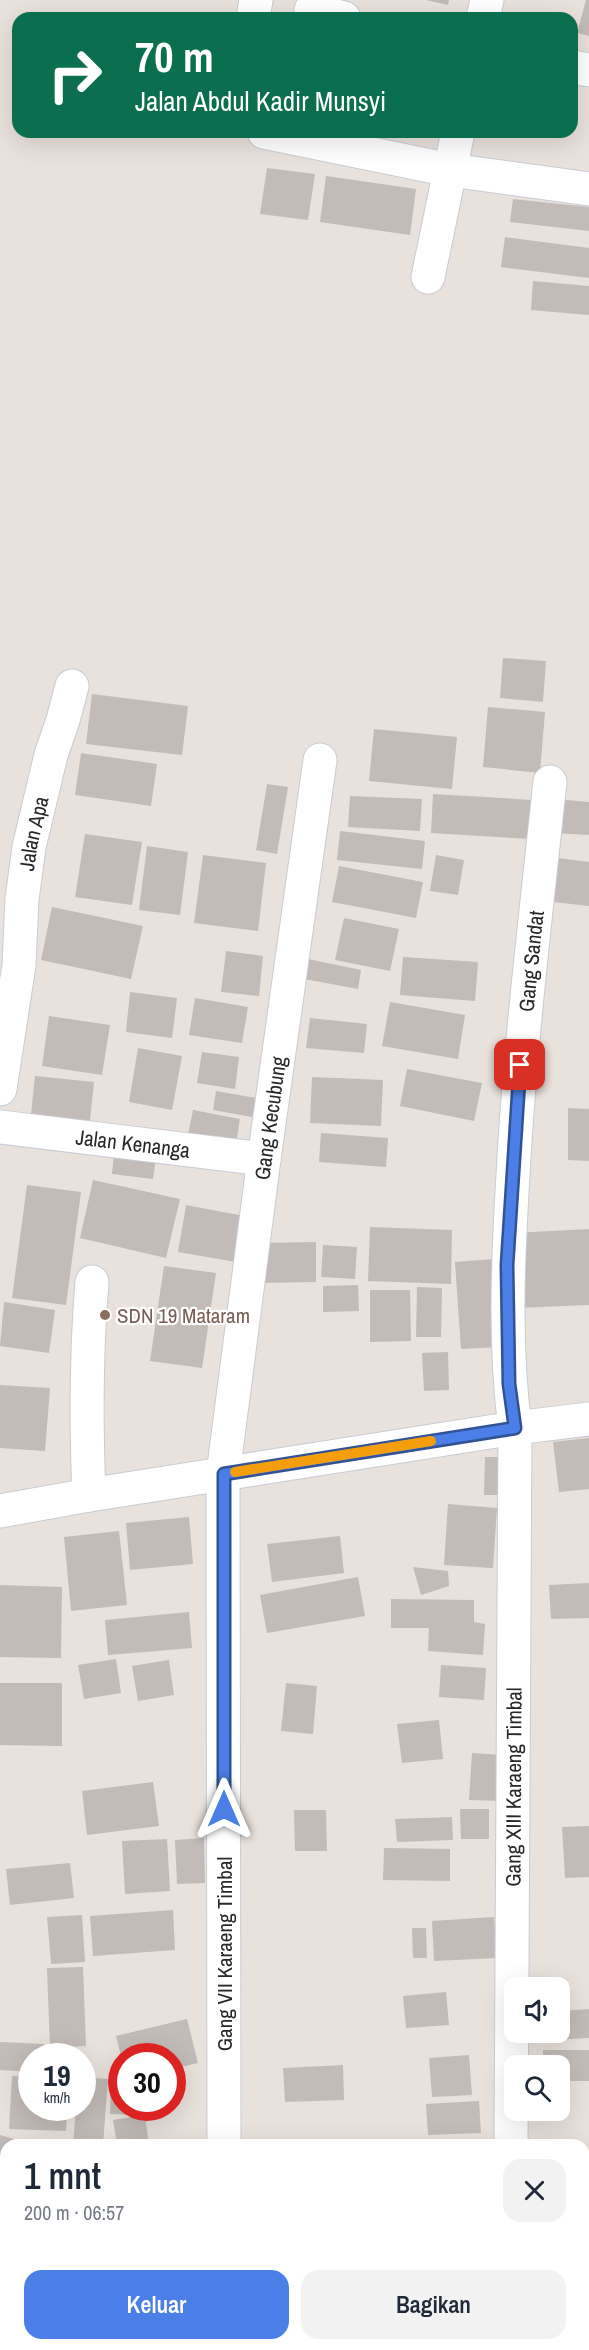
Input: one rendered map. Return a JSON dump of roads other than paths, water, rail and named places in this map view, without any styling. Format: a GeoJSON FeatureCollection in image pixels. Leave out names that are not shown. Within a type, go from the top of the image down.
{"type":"FeatureCollection","features":[{"type":"Feature","properties":{"kind":"street"},"geometry":{"type":"LineString","coordinates":[[311,10],[319,12]]}},
{"type":"Feature","properties":{"kind":"street"},"geometry":{"type":"LineString","coordinates":[[293,138],[450,170],[589,189]]}},
{"type":"Feature","properties":{"kind":"street"},"geometry":{"type":"LineString","coordinates":[[428,277],[457,138]]}},
{"type":"Feature","properties":{"kind":"street","name":"Jalan Apa"},"geometry":{"type":"LineString","coordinates":[[0,1089],[19,965],[22,898],[28,847],[51,754],[69,695]]}},
{"type":"Feature","properties":{"kind":"street","name":"Gang Kecubung"},"geometry":{"type":"LineString","coordinates":[[224,1474],[264,1160],[320,760]]}},
{"type":"Feature","properties":{"kind":"street","name":"Gang Sandat"},"geometry":{"type":"LineString","coordinates":[[515,1428],[509,1384],[508,1254],[518,1089],[550,782]]}},
{"type":"Feature","properties":{"kind":"street","name":"Jalan Kenanga"},"geometry":{"type":"LineString","coordinates":[[0,1127],[264,1160]]}},
{"type":"Feature","properties":{"kind":"street"},"geometry":{"type":"LineString","coordinates":[[89,1495],[86,1355],[92,1282]]}},
{"type":"Feature","properties":{"kind":"street"},"geometry":{"type":"LineString","coordinates":[[0,1511],[515,1428],[589,1419]]}},
{"type":"Feature","properties":{"kind":"street","name":"Gang XIII Karaeng Timbal"},"geometry":{"type":"LineString","coordinates":[[511,2139],[515,1428]]}},
{"type":"Feature","properties":{"kind":"street","name":"Gang VII Karaeng Timbal"},"geometry":{"type":"LineString","coordinates":[[224,1474],[224,2139]]}},
{"type":"Feature","properties":{"kind":"place","name":"SDN 19 Mataram"},"geometry":{"type":"Point","coordinates":[105,1315]}}]}
